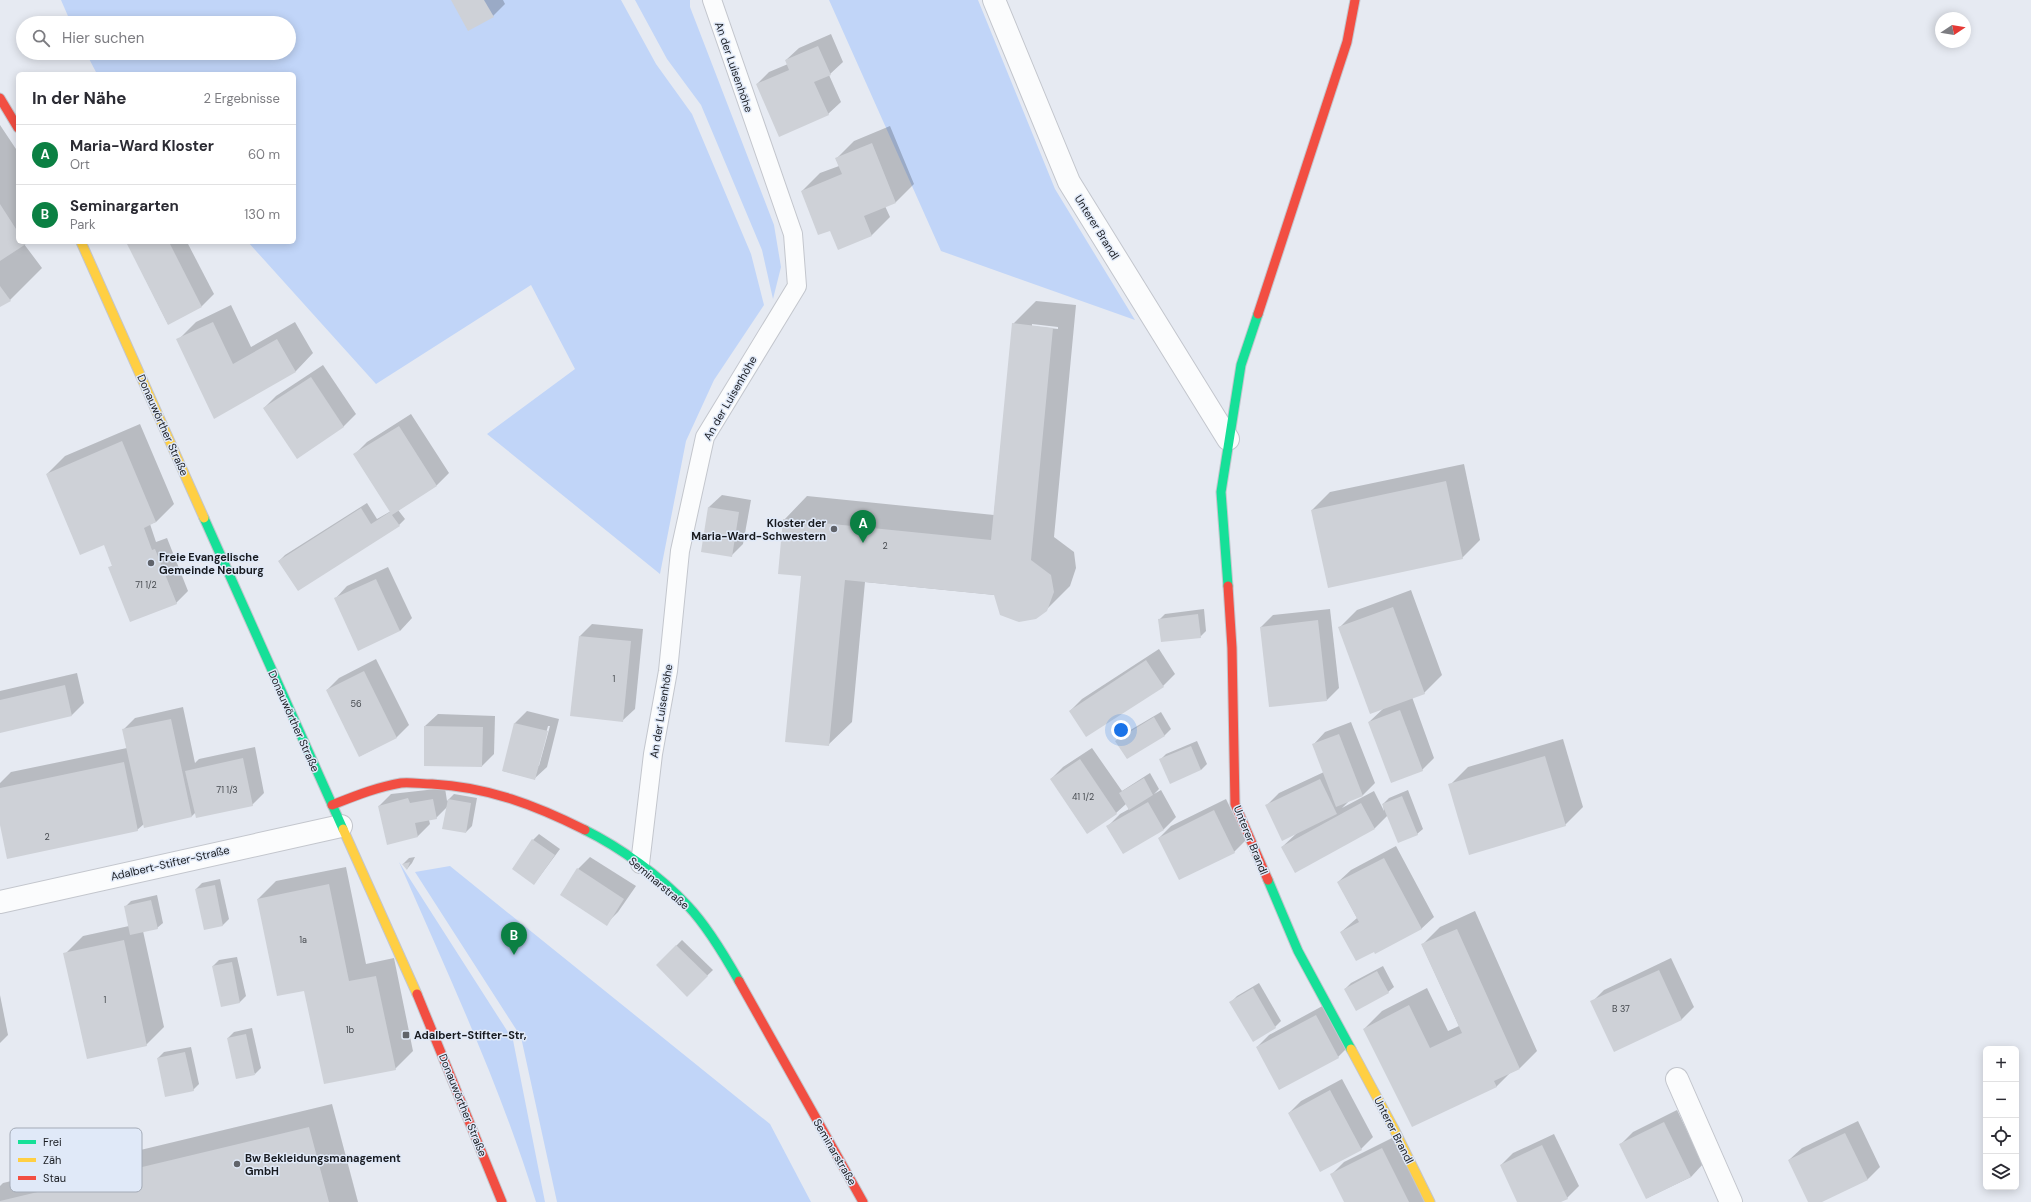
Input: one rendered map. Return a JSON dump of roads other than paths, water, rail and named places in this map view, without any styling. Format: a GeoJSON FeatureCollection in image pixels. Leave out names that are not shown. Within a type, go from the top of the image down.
{"type":"FeatureCollection","features":[{"type":"Feature","properties":{"kind":"street","name":"Unterer Brandl"},"geometry":{"type":"LineString","coordinates":[[994,0],[1069,182],[1228,439]]}},
{"type":"Feature","properties":{"kind":"street","name":"Unterer Brandl"},"geometry":{"type":"LineString","coordinates":[[1355,0],[1347,42],[1241,365],[1228,439],[1221,492],[1232,648],[1235,804],[1298,951],[1393,1127],[1430,1202]]}},
{"type":"Feature","properties":{"kind":"street"},"geometry":{"type":"LineString","coordinates":[[0,98],[16,125]]}},
{"type":"Feature","properties":{"kind":"street","name":"Donauwörther Straße"},"geometry":{"type":"LineString","coordinates":[[82,244],[429,1021],[502,1202]]}},
{"type":"Feature","properties":{"kind":"street","name":"Seminarstraße"},"geometry":{"type":"LineString","coordinates":[[332,805],[371,790],[403,783],[448,785],[497,793],[552,813],[595,835],[640,864],[688,906],[727,959],[863,1202]]}},
{"type":"Feature","properties":{"kind":"street","name":"Adalbert-Stifter-Straße"},"geometry":{"type":"LineString","coordinates":[[0,902],[341,826]]}},
{"type":"Feature","properties":{"kind":"street"},"geometry":{"type":"LineString","coordinates":[[1677,1078],[1727,1201]]}},
{"type":"Feature","properties":{"kind":"lane","name":"An der Luisenhöhe"},"geometry":{"type":"LineString","coordinates":[[640,864],[654,754],[668,672],[680,551],[705,437],[796,286],[793,234],[712,0]]}},
{"type":"Feature","properties":{"kind":"place","name":"Kloster der Maria-Ward-Schwestern"},"geometry":{"type":"Point","coordinates":[834,529]}},
{"type":"Feature","properties":{"kind":"place","name":"Maria-Ward Kloster"},"geometry":{"type":"Point","coordinates":[863,543]}},
{"type":"Feature","properties":{"kind":"place","name":"Freie Evangelische Gemeinde Neuburg"},"geometry":{"type":"Point","coordinates":[151,563]}},
{"type":"Feature","properties":{"kind":"place","name":"Seminargarten"},"geometry":{"type":"Point","coordinates":[514,955]}},
{"type":"Feature","properties":{"kind":"place","name":"Adalbert-Stifter-Str,"},"geometry":{"type":"Point","coordinates":[406,1035]}},
{"type":"Feature","properties":{"kind":"place","name":"Bw Bekleidungsmanagement GmbH"},"geometry":{"type":"Point","coordinates":[237,1164]}}]}
